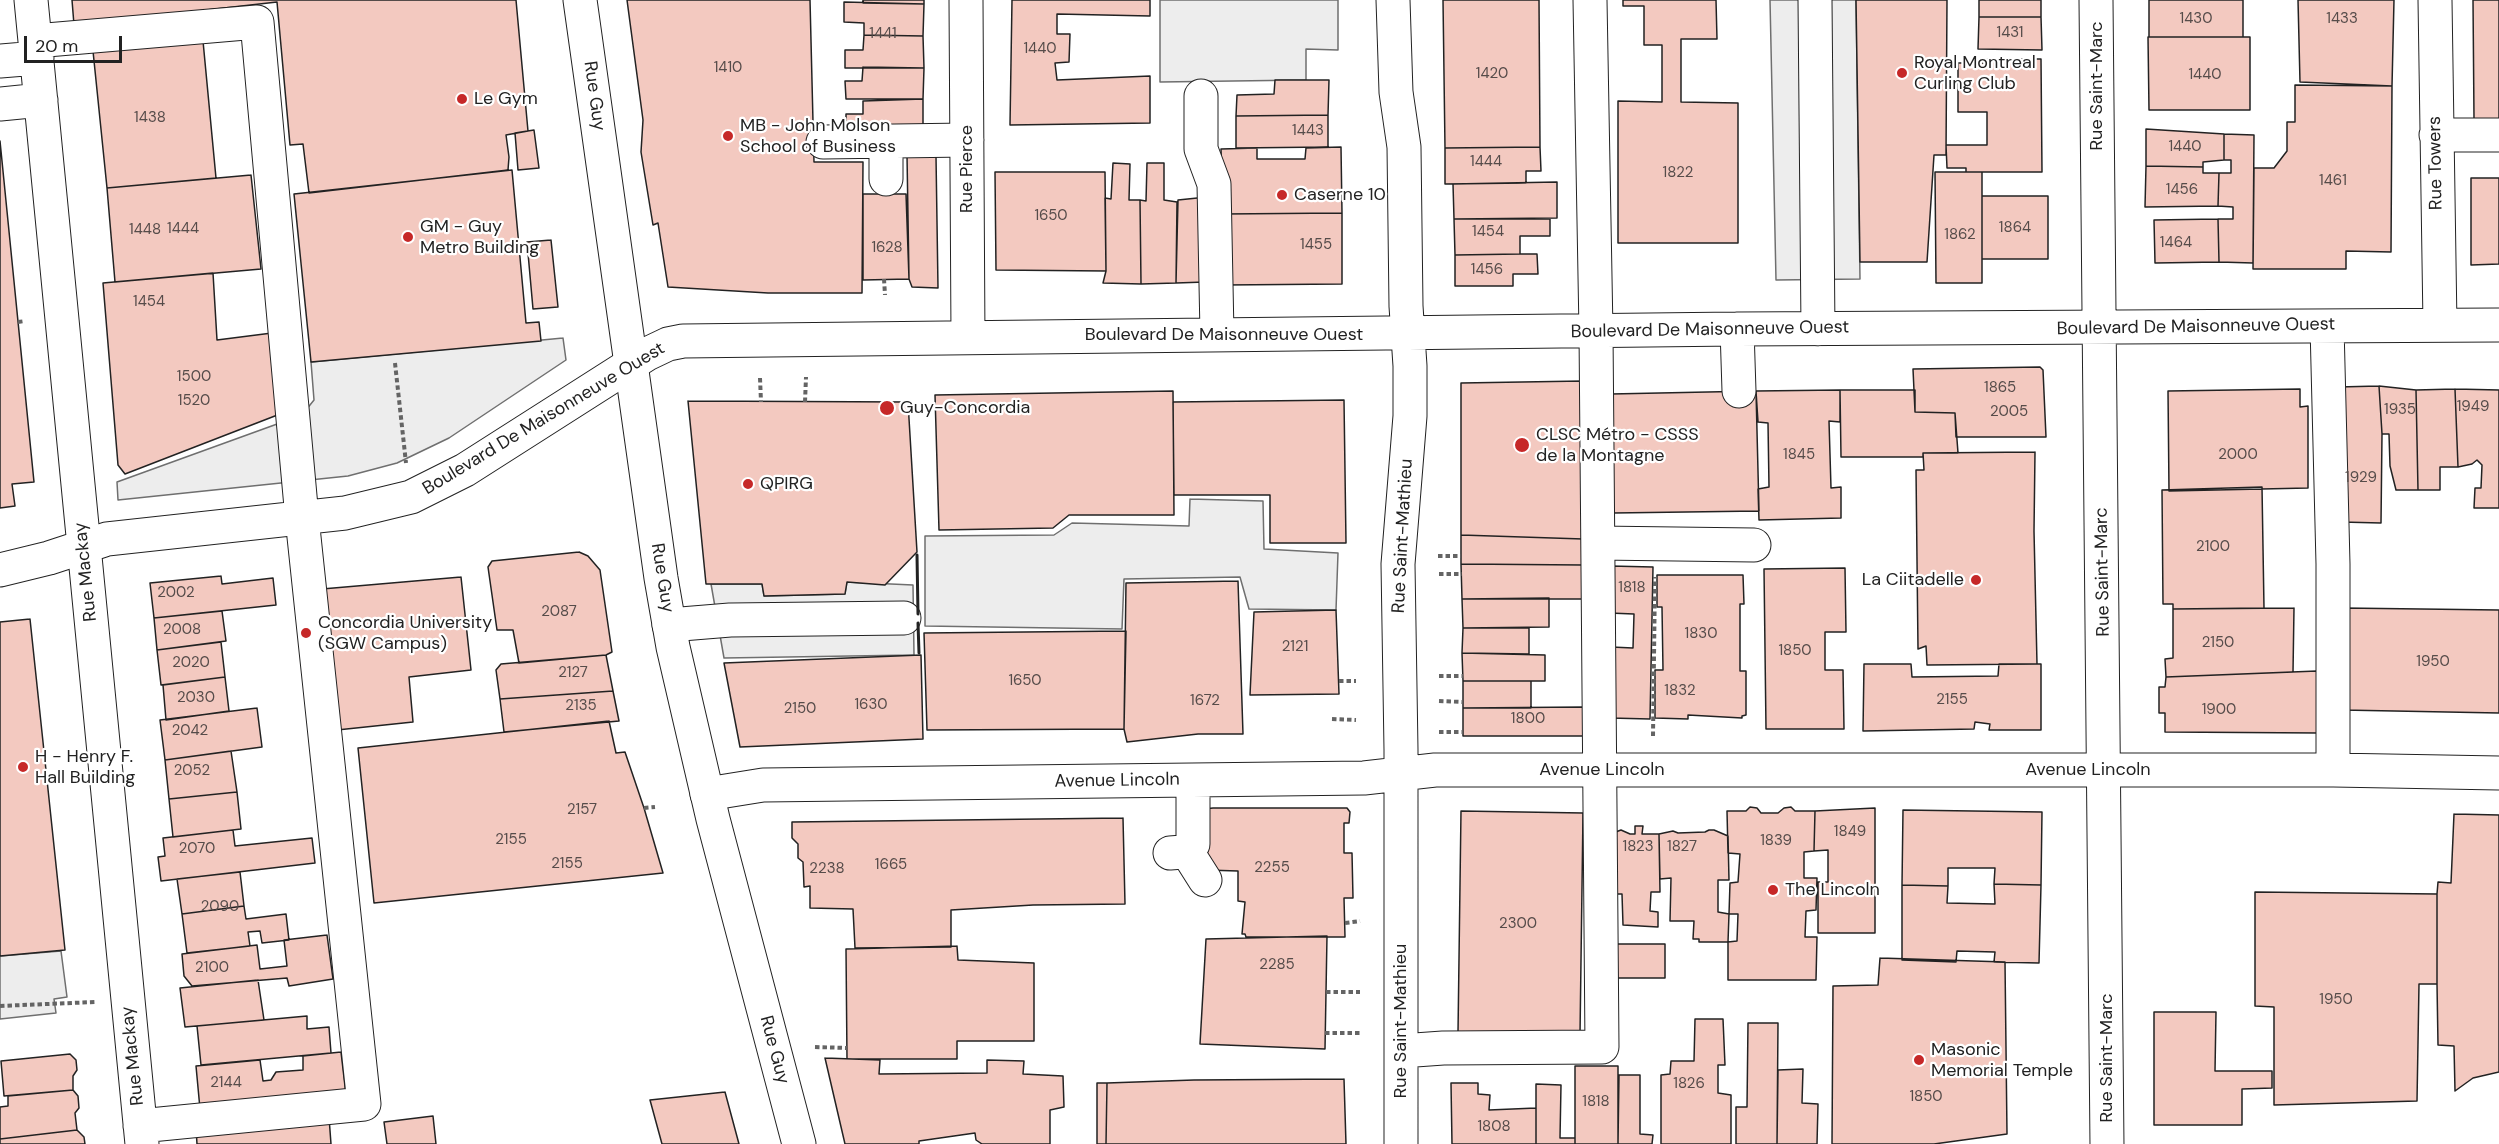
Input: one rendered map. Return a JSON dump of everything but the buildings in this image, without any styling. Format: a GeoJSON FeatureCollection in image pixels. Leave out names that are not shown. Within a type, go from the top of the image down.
{"type":"FeatureCollection","features":[{"type":"Feature","properties":{"kind":"street","name":"Rue Mackay"},"geometry":{"type":"LineString","coordinates":[[31,0],[141,1135]]}},
{"type":"Feature","properties":{"kind":"street","name":"Rue Guy"},"geometry":{"type":"LineString","coordinates":[[580,0],[669,625],[707,794],[799,1144]]}},
{"type":"Feature","properties":{"kind":"street","name":"Rue Pierce"},"geometry":{"type":"LineString","coordinates":[[966,0],[968,337]]}},
{"type":"Feature","properties":{"kind":"street","name":"Rue Saint-Mathieu"},"geometry":{"type":"LineString","coordinates":[[1393,0],[1396,92],[1404,147],[1410,416],[1398,564],[1401,773],[1401,1144]]}},
{"type":"Feature","properties":{"kind":"street"},"geometry":{"type":"LineString","coordinates":[[1401,1051],[1443,1048],[1602,1047],[1596,331],[1590,0]]}},
{"type":"Feature","properties":{"kind":"street"},"geometry":{"type":"LineString","coordinates":[[1815,0],[1818,329]]}},
{"type":"Feature","properties":{"kind":"street","name":"Rue Saint-Marc"},"geometry":{"type":"LineString","coordinates":[[2096,0],[2107,1144]]}},
{"type":"Feature","properties":{"kind":"street","name":"Rue Towers"},"geometry":{"type":"LineString","coordinates":[[2434,0],[2440,325]]}},
{"type":"Feature","properties":{"kind":"street"},"geometry":{"type":"LineString","coordinates":[[0,61],[36,50],[257,22],[302,518],[364,1104],[141,1135]]}},
{"type":"Feature","properties":{"kind":"street"},"geometry":{"type":"LineString","coordinates":[[1201,96],[1201,149],[1214,184],[1217,334]]}},
{"type":"Feature","properties":{"kind":"street"},"geometry":{"type":"LineString","coordinates":[[0,104],[41,100]]}},
{"type":"Feature","properties":{"kind":"street"},"geometry":{"type":"LineString","coordinates":[[2436,135],[2499,135]]}},
{"type":"Feature","properties":{"kind":"street"},"geometry":{"type":"LineString","coordinates":[[823,142],[967,140]]}},
{"type":"Feature","properties":{"kind":"street"},"geometry":{"type":"LineString","coordinates":[[886,141],[886,179]]}},
{"type":"Feature","properties":{"kind":"street"},"geometry":{"type":"LineString","coordinates":[[1384,177],[1386,291],[1408,334]]}},
{"type":"Feature","properties":{"kind":"street","name":"Boulevard De Maisonneuve Ouest"},"geometry":{"type":"LineString","coordinates":[[0,570],[49,558],[107,539],[367,509],[426,490],[465,470],[657,348],[683,341],[1737,329],[2499,325]]}},
{"type":"Feature","properties":{"kind":"street"},"geometry":{"type":"LineString","coordinates":[[2327,326],[2333,564],[2333,770]]}},
{"type":"Feature","properties":{"kind":"street"},"geometry":{"type":"LineString","coordinates":[[1737,329],[1739,391]]}},
{"type":"Feature","properties":{"kind":"street"},"geometry":{"type":"LineString","coordinates":[[1598,543],[1754,545]]}},
{"type":"Feature","properties":{"kind":"street"},"geometry":{"type":"LineString","coordinates":[[669,625],[730,620],[904,618]]}},
{"type":"Feature","properties":{"kind":"street","name":"Avenue Lincoln"},"geometry":{"type":"LineString","coordinates":[[707,794],[763,785],[1364,778],[1435,770],[2333,770],[2499,773]]}},
{"type":"Feature","properties":{"kind":"street"},"geometry":{"type":"LineString","coordinates":[[1193,780],[1194,841],[1178,852],[1205,880]]}},
{"type":"Feature","properties":{"kind":"path"},"geometry":{"type":"LineString","coordinates":[[884,279],[885,295]]}},
{"type":"Feature","properties":{"kind":"path"},"geometry":{"type":"LineString","coordinates":[[18,322],[25,321]]}},
{"type":"Feature","properties":{"kind":"path"},"geometry":{"type":"LineString","coordinates":[[395,363],[404,460],[408,467]]}},
{"type":"Feature","properties":{"kind":"path"},"geometry":{"type":"LineString","coordinates":[[805,402],[806,377]]}},
{"type":"Feature","properties":{"kind":"path"},"geometry":{"type":"LineString","coordinates":[[760,378],[761,402]]}},
{"type":"Feature","properties":{"kind":"path"},"geometry":{"type":"LineString","coordinates":[[1438,556],[1461,556]]}},
{"type":"Feature","properties":{"kind":"path"},"geometry":{"type":"LineString","coordinates":[[1438,574],[1462,574]]}},
{"type":"Feature","properties":{"kind":"path"},"geometry":{"type":"LineString","coordinates":[[1653,736],[1655,580]]}},
{"type":"Feature","properties":{"kind":"path"},"geometry":{"type":"LineString","coordinates":[[1439,676],[1463,676]]}},
{"type":"Feature","properties":{"kind":"path"},"geometry":{"type":"LineString","coordinates":[[1339,681],[1356,681]]}},
{"type":"Feature","properties":{"kind":"path"},"geometry":{"type":"LineString","coordinates":[[1439,701],[1463,702]]}},
{"type":"Feature","properties":{"kind":"path"},"geometry":{"type":"LineString","coordinates":[[1332,719],[1356,720]]}},
{"type":"Feature","properties":{"kind":"path"},"geometry":{"type":"LineString","coordinates":[[1439,732],[1463,732]]}},
{"type":"Feature","properties":{"kind":"path"},"geometry":{"type":"LineString","coordinates":[[644,808],[655,807]]}},
{"type":"Feature","properties":{"kind":"path"},"geometry":{"type":"LineString","coordinates":[[1345,923],[1360,921]]}},
{"type":"Feature","properties":{"kind":"path"},"geometry":{"type":"LineString","coordinates":[[1326,992],[1360,992]]}},
{"type":"Feature","properties":{"kind":"path"},"geometry":{"type":"LineString","coordinates":[[0,1006],[92,1003]]}},
{"type":"Feature","properties":{"kind":"path"},"geometry":{"type":"LineString","coordinates":[[1326,1033],[1360,1033]]}},
{"type":"Feature","properties":{"kind":"path"},"geometry":{"type":"LineString","coordinates":[[815,1047],[847,1048]]}},
{"type":"Feature","properties":{"kind":"shaded area"},"geometry":{"type":"Polygon","coordinates":[[[1160,0],[1338,0],[1338,50],[1306,49],[1306,80],[1160,82],[1160,0]]]}},
{"type":"Feature","properties":{"kind":"shaded area"},"geometry":{"type":"Polygon","coordinates":[[[1770,0],[1856,0],[1860,279],[1776,280],[1770,0]]]}},
{"type":"Feature","properties":{"kind":"shaded area"},"geometry":{"type":"Polygon","coordinates":[[[563,338],[566,360],[449,438],[397,463],[348,476],[118,500],[117,482],[302,415],[314,400],[311,362],[563,338]]]}},
{"type":"Feature","properties":{"kind":"shaded area"},"geometry":{"type":"Polygon","coordinates":[[[1190,499],[1263,501],[1264,549],[1338,553],[1336,610],[1249,609],[1240,577],[1124,579],[1122,629],[925,626],[925,536],[1054,535],[1072,523],[1189,526],[1190,499]]]}},
{"type":"Feature","properties":{"kind":"shaded area"},"geometry":{"type":"Polygon","coordinates":[[[847,582],[913,585],[914,655],[724,658],[711,584],[762,584],[764,596],[845,594],[847,582]]]}},
{"type":"Feature","properties":{"kind":"shaded area"},"geometry":{"type":"Polygon","coordinates":[[[61,951],[67,997],[54,999],[56,1013],[0,1019],[0,956],[61,951]]]}},
{"type":"Feature","properties":{"kind":"wall"},"geometry":{"type":"LineString","coordinates":[[917,555],[918,614]]}},
{"type":"Feature","properties":{"kind":"wall"},"geometry":{"type":"LineString","coordinates":[[918,623],[919,653]]}},
{"type":"Feature","properties":{"kind":"place","name":"Royal Montreal Curling Club"},"geometry":{"type":"Point","coordinates":[1902,73]}},
{"type":"Feature","properties":{"kind":"place","name":"Le Gym"},"geometry":{"type":"Point","coordinates":[462,99]}},
{"type":"Feature","properties":{"kind":"place","name":"MB - John Molson School of Business"},"geometry":{"type":"Point","coordinates":[728,136]}},
{"type":"Feature","properties":{"kind":"place","name":"Caserne 10"},"geometry":{"type":"Point","coordinates":[1282,195]}},
{"type":"Feature","properties":{"kind":"place","name":"GM - Guy Metro Building"},"geometry":{"type":"Point","coordinates":[408,237]}},
{"type":"Feature","properties":{"kind":"place","name":"Guy-Concordia"},"geometry":{"type":"Point","coordinates":[887,408]}},
{"type":"Feature","properties":{"kind":"place","name":"CLSC Métro - CSSS de la Montagne"},"geometry":{"type":"Point","coordinates":[1522,445]}},
{"type":"Feature","properties":{"kind":"place","name":"QPIRG"},"geometry":{"type":"Point","coordinates":[748,484]}},
{"type":"Feature","properties":{"kind":"place","name":"La Ciitadelle"},"geometry":{"type":"Point","coordinates":[1976,580]}},
{"type":"Feature","properties":{"kind":"place","name":"Concordia University (SGW Campus)"},"geometry":{"type":"Point","coordinates":[306,633]}},
{"type":"Feature","properties":{"kind":"place","name":"H - Henry F. Hall Building"},"geometry":{"type":"Point","coordinates":[23,767]}},
{"type":"Feature","properties":{"kind":"place","name":"The Lincoln"},"geometry":{"type":"Point","coordinates":[1773,890]}},
{"type":"Feature","properties":{"kind":"place","name":"Masonic Memorial Temple"},"geometry":{"type":"Point","coordinates":[1919,1060]}}]}
